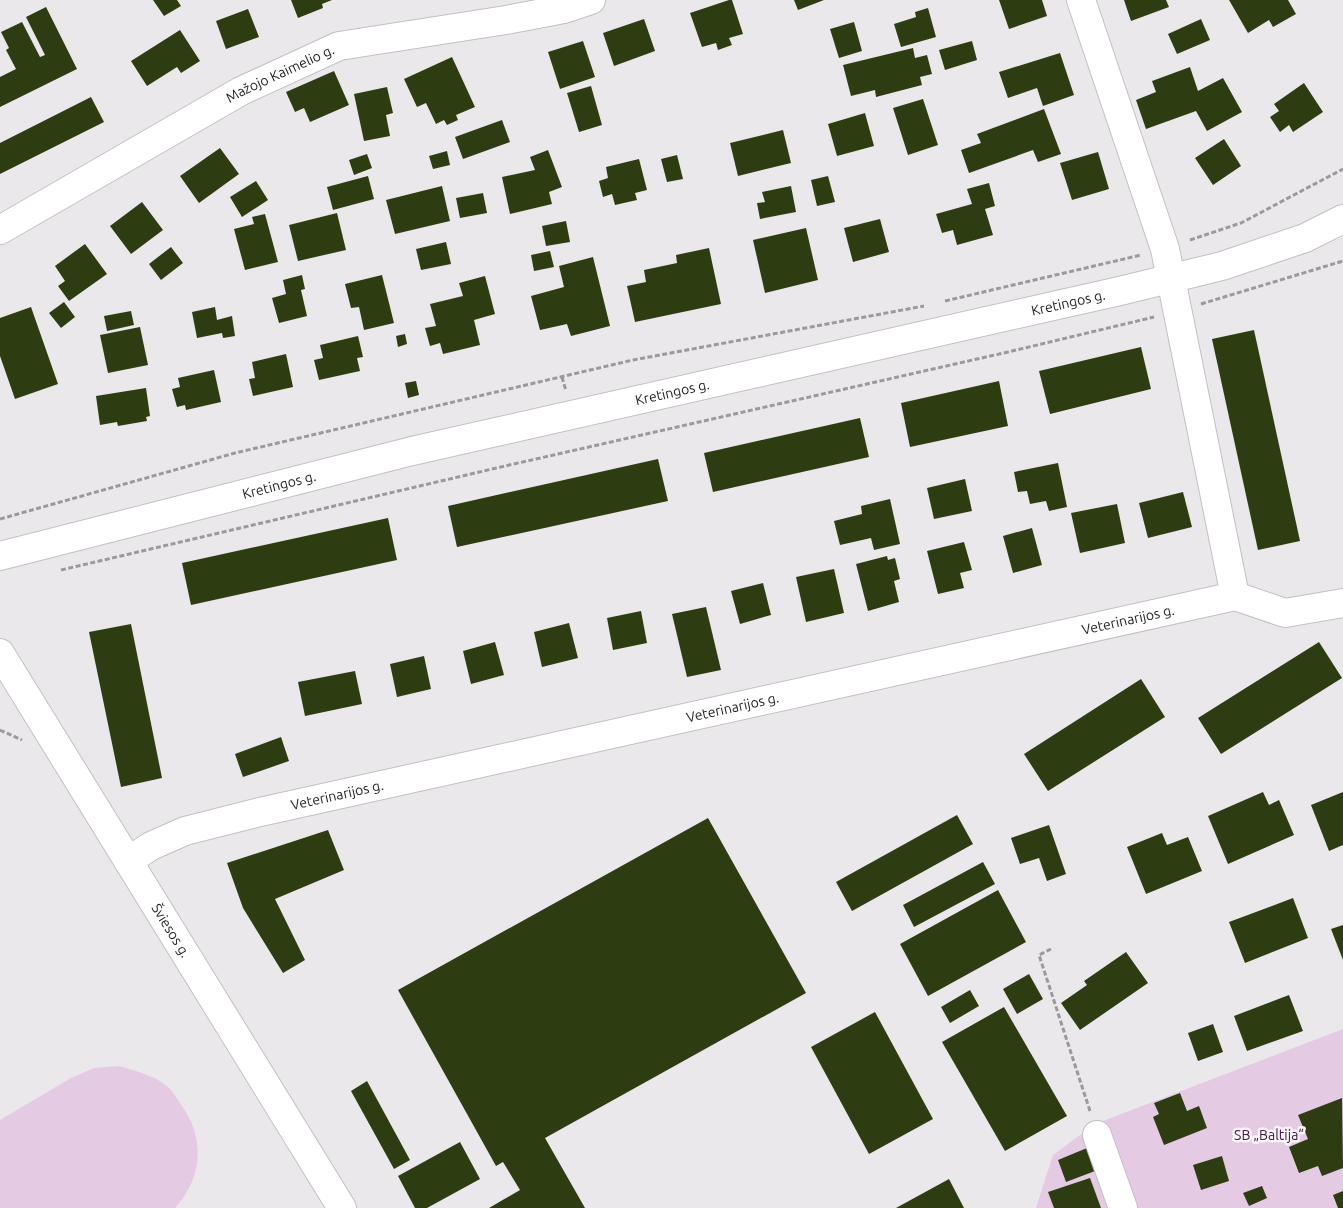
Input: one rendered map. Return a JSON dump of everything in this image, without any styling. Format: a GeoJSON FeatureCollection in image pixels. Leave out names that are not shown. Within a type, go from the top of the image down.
{"type":"FeatureCollection","features":[{"type":"Feature","properties":{"kind":"street","name":"Mažojo Kaimelio g."},"geometry":{"type":"LineString","coordinates":[[0,230],[241,91],[339,46],[506,20],[564,9],[592,0]]}},
{"type":"Feature","properties":{"kind":"street"},"geometry":{"type":"LineString","coordinates":[[1081,0],[1165,249],[1235,596],[1285,613],[1343,603]]}},
{"type":"Feature","properties":{"kind":"street","name":"Kretingos g."},"geometry":{"type":"LineString","coordinates":[[0,556],[412,451],[1222,266],[1305,238],[1343,219]]}},
{"type":"Feature","properties":{"kind":"street","name":"Veterinarijos g."},"geometry":{"type":"LineString","coordinates":[[128,861],[152,846],[185,831],[260,812],[1235,596]]}},
{"type":"Feature","properties":{"kind":"street","name":"Šviesos g."},"geometry":{"type":"LineString","coordinates":[[0,654],[342,1208]]}},
{"type":"Feature","properties":{"kind":"street"},"geometry":{"type":"LineString","coordinates":[[1097,1135],[1123,1208]]}},
{"type":"Feature","properties":{"kind":"path"},"geometry":{"type":"LineString","coordinates":[[936,303],[1165,249],[1241,223],[1343,169]]}},
{"type":"Feature","properties":{"kind":"path"},"geometry":{"type":"LineString","coordinates":[[58,570],[1008,352],[1176,311],[1343,262]]}},
{"type":"Feature","properties":{"kind":"path"},"geometry":{"type":"LineString","coordinates":[[0,518],[235,453],[633,360],[927,306]]}},
{"type":"Feature","properties":{"kind":"path"},"geometry":{"type":"LineString","coordinates":[[1051,949],[1039,955],[1097,1135]]}},
{"type":"Feature","properties":{"kind":"green space","name":"SB „Baltija“"},"geometry":{"type":"Polygon","coordinates":[[[1343,1029],[1343,1208],[1036,1208],[1053,1155],[1095,1124],[1343,1029]]]}},
{"type":"Feature","properties":{"kind":"green space"},"geometry":{"type":"Polygon","coordinates":[[[119,1066],[151,1076],[168,1087],[188,1116],[194,1129],[198,1156],[196,1170],[185,1196],[175,1208],[0,1208],[0,1120],[71,1078],[94,1068],[119,1066]]]}},
{"type":"Feature","properties":{"kind":"building"},"geometry":{"type":"Polygon","coordinates":[[[153,0],[177,0],[181,6],[164,16],[153,0]]]}},
{"type":"Feature","properties":{"kind":"building"},"geometry":{"type":"Polygon","coordinates":[[[291,0],[332,0],[322,4],[323,8],[298,18],[291,0]]]}},
{"type":"Feature","properties":{"kind":"building"},"geometry":{"type":"Polygon","coordinates":[[[732,0],[743,34],[729,38],[732,45],[718,50],[716,43],[702,47],[690,13],[732,0]]]}},
{"type":"Feature","properties":{"kind":"building"},"geometry":{"type":"Polygon","coordinates":[[[794,0],[824,0],[798,10],[794,0]]]}},
{"type":"Feature","properties":{"kind":"building"},"geometry":{"type":"Polygon","coordinates":[[[999,0],[1042,0],[1047,16],[1009,29],[999,0]]]}},
{"type":"Feature","properties":{"kind":"building"},"geometry":{"type":"Polygon","coordinates":[[[1124,0],[1166,0],[1169,7],[1131,21],[1124,0]]]}},
{"type":"Feature","properties":{"kind":"building"},"geometry":{"type":"Polygon","coordinates":[[[1229,0],[1288,0],[1296,14],[1273,27],[1269,20],[1248,33],[1229,0]]]}},
{"type":"Feature","properties":{"kind":"building"},"geometry":{"type":"Polygon","coordinates":[[[46,7],[77,69],[0,107],[0,77],[16,69],[6,50],[9,48],[1,32],[22,22],[40,57],[45,55],[26,17],[46,7]]]}},
{"type":"Feature","properties":{"kind":"building"},"geometry":{"type":"Polygon","coordinates":[[[928,8],[936,37],[901,47],[894,24],[916,17],[915,12],[928,8]]]}},
{"type":"Feature","properties":{"kind":"building"},"geometry":{"type":"Polygon","coordinates":[[[248,9],[259,37],[226,49],[216,21],[248,9]]]}},
{"type":"Feature","properties":{"kind":"building"},"geometry":{"type":"Polygon","coordinates":[[[644,19],[655,51],[614,66],[603,33],[644,19]]]}},
{"type":"Feature","properties":{"kind":"building"},"geometry":{"type":"Polygon","coordinates":[[[1201,19],[1210,40],[1177,54],[1168,34],[1201,19]]]}},
{"type":"Feature","properties":{"kind":"building"},"geometry":{"type":"Polygon","coordinates":[[[854,22],[862,51],[839,58],[830,29],[854,22]]]}},
{"type":"Feature","properties":{"kind":"building"},"geometry":{"type":"Polygon","coordinates":[[[180,30],[200,61],[181,73],[177,67],[147,86],[131,61],[180,30]]]}},
{"type":"Feature","properties":{"kind":"building"},"geometry":{"type":"Polygon","coordinates":[[[583,41],[595,77],[560,89],[548,52],[583,41]]]}},
{"type":"Feature","properties":{"kind":"building"},"geometry":{"type":"Polygon","coordinates":[[[972,41],[977,60],[945,70],[939,50],[972,41]]]}},
{"type":"Feature","properties":{"kind":"building"},"geometry":{"type":"Polygon","coordinates":[[[913,48],[915,58],[927,55],[932,74],[920,77],[922,85],[876,97],[875,90],[851,96],[843,65],[913,48]]]}},
{"type":"Feature","properties":{"kind":"building"},"geometry":{"type":"Polygon","coordinates":[[[1060,53],[1074,95],[1043,106],[1037,88],[1008,98],[999,72],[1060,53]]]}},
{"type":"Feature","properties":{"kind":"building"},"geometry":{"type":"Polygon","coordinates":[[[452,57],[475,107],[456,115],[458,120],[447,125],[444,120],[436,124],[426,103],[417,107],[404,79],[452,57]]]}},
{"type":"Feature","properties":{"kind":"building"},"geometry":{"type":"Polygon","coordinates":[[[1190,67],[1198,91],[1223,78],[1242,112],[1207,131],[1196,111],[1146,129],[1136,100],[1156,92],[1152,81],[1190,67]]]}},
{"type":"Feature","properties":{"kind":"building"},"geometry":{"type":"Polygon","coordinates":[[[334,71],[349,105],[310,122],[304,108],[295,112],[286,92],[334,71]]]}},
{"type":"Feature","properties":{"kind":"building"},"geometry":{"type":"Polygon","coordinates":[[[1304,83],[1323,112],[1293,132],[1289,125],[1280,132],[1270,117],[1279,111],[1274,104],[1304,83]]]}},
{"type":"Feature","properties":{"kind":"building"},"geometry":{"type":"Polygon","coordinates":[[[591,86],[602,125],[579,132],[567,93],[591,86]]]}},
{"type":"Feature","properties":{"kind":"building"},"geometry":{"type":"Polygon","coordinates":[[[387,87],[393,113],[386,115],[390,136],[364,141],[354,94],[387,87]]]}},
{"type":"Feature","properties":{"kind":"building"},"geometry":{"type":"Polygon","coordinates":[[[91,97],[104,122],[0,174],[0,143],[91,97]]]}},
{"type":"Feature","properties":{"kind":"building"},"geometry":{"type":"Polygon","coordinates":[[[923,99],[938,145],[908,155],[893,108],[923,99]]]}},
{"type":"Feature","properties":{"kind":"building"},"geometry":{"type":"Polygon","coordinates":[[[1044,109],[1061,154],[1038,162],[1033,150],[969,173],[961,150],[981,143],[977,134],[1044,109]]]}},
{"type":"Feature","properties":{"kind":"building"},"geometry":{"type":"Polygon","coordinates":[[[865,113],[874,146],[837,156],[828,124],[865,113]]]}},
{"type":"Feature","properties":{"kind":"building"},"geometry":{"type":"Polygon","coordinates":[[[502,120],[510,142],[463,159],[455,137],[502,120]]]}},
{"type":"Feature","properties":{"kind":"building"},"geometry":{"type":"Polygon","coordinates":[[[783,130],[791,163],[738,176],[730,143],[783,130]]]}},
{"type":"Feature","properties":{"kind":"building"},"geometry":{"type":"Polygon","coordinates":[[[1224,139],[1241,166],[1213,185],[1195,158],[1224,139]]]}},
{"type":"Feature","properties":{"kind":"building"},"geometry":{"type":"Polygon","coordinates":[[[220,148],[239,174],[199,203],[180,176],[220,148]]]}},
{"type":"Feature","properties":{"kind":"building"},"geometry":{"type":"Polygon","coordinates":[[[548,150],[562,187],[549,192],[552,204],[510,214],[502,177],[535,170],[530,157],[548,150]]]}},
{"type":"Feature","properties":{"kind":"building"},"geometry":{"type":"Polygon","coordinates":[[[447,151],[450,165],[433,169],[429,156],[447,151]]]}},
{"type":"Feature","properties":{"kind":"building"},"geometry":{"type":"Polygon","coordinates":[[[1098,152],[1109,189],[1072,200],[1060,163],[1098,152]]]}},
{"type":"Feature","properties":{"kind":"building"},"geometry":{"type":"Polygon","coordinates":[[[367,154],[372,168],[354,175],[349,160],[367,154]]]}},
{"type":"Feature","properties":{"kind":"building"},"geometry":{"type":"Polygon","coordinates":[[[677,155],[683,179],[667,182],[661,159],[677,155]]]}},
{"type":"Feature","properties":{"kind":"building"},"geometry":{"type":"Polygon","coordinates":[[[639,159],[647,190],[635,193],[637,200],[615,205],[612,194],[603,197],[599,181],[608,178],[606,167],[639,159]]]}},
{"type":"Feature","properties":{"kind":"building"},"geometry":{"type":"Polygon","coordinates":[[[368,176],[374,199],[333,210],[327,187],[368,176]]]}},
{"type":"Feature","properties":{"kind":"building"},"geometry":{"type":"Polygon","coordinates":[[[828,176],[835,202],[817,206],[811,180],[828,176]]]}},
{"type":"Feature","properties":{"kind":"building"},"geometry":{"type":"Polygon","coordinates":[[[256,181],[268,200],[242,217],[230,197],[256,181]]]}},
{"type":"Feature","properties":{"kind":"building"},"geometry":{"type":"Polygon","coordinates":[[[989,183],[995,206],[985,209],[993,235],[957,245],[953,230],[942,233],[936,214],[972,204],[967,189],[989,183]]]}},
{"type":"Feature","properties":{"kind":"building"},"geometry":{"type":"Polygon","coordinates":[[[442,186],[450,221],[395,234],[386,200],[442,186]]]}},
{"type":"Feature","properties":{"kind":"building"},"geometry":{"type":"Polygon","coordinates":[[[791,186],[796,212],[760,219],[757,203],[765,202],[762,192],[791,186]]]}},
{"type":"Feature","properties":{"kind":"building"},"geometry":{"type":"Polygon","coordinates":[[[483,193],[487,213],[460,218],[456,198],[483,193]]]}},
{"type":"Feature","properties":{"kind":"building"},"geometry":{"type":"Polygon","coordinates":[[[142,202],[163,230],[131,254],[110,226],[142,202]]]}},
{"type":"Feature","properties":{"kind":"building"},"geometry":{"type":"Polygon","coordinates":[[[337,213],[346,250],[298,261],[289,225],[337,213]]]}},
{"type":"Feature","properties":{"kind":"building"},"geometry":{"type":"Polygon","coordinates":[[[265,214],[278,262],[245,270],[234,229],[254,224],[252,217],[265,214]]]}},
{"type":"Feature","properties":{"kind":"building"},"geometry":{"type":"Polygon","coordinates":[[[880,219],[889,252],[853,262],[844,228],[880,219]]]}},
{"type":"Feature","properties":{"kind":"building"},"geometry":{"type":"Polygon","coordinates":[[[566,221],[570,242],[546,246],[542,226],[566,221]]]}},
{"type":"Feature","properties":{"kind":"building"},"geometry":{"type":"Polygon","coordinates":[[[806,228],[818,280],[765,293],[753,240],[806,228]]]}},
{"type":"Feature","properties":{"kind":"building"},"geometry":{"type":"Polygon","coordinates":[[[446,242],[451,264],[421,270],[416,249],[446,242]]]}},
{"type":"Feature","properties":{"kind":"building"},"geometry":{"type":"Polygon","coordinates":[[[85,244],[107,274],[69,301],[58,286],[65,281],[55,266],[85,244]]]}},
{"type":"Feature","properties":{"kind":"building"},"geometry":{"type":"Polygon","coordinates":[[[171,247],[183,263],[161,280],[149,264],[171,247]]]}},
{"type":"Feature","properties":{"kind":"building"},"geometry":{"type":"Polygon","coordinates":[[[709,248],[721,304],[635,322],[627,286],[646,282],[644,270],[677,263],[676,255],[709,248]]]}},
{"type":"Feature","properties":{"kind":"building"},"geometry":{"type":"Polygon","coordinates":[[[550,251],[554,267],[534,271],[531,255],[550,251]]]}},
{"type":"Feature","properties":{"kind":"building"},"geometry":{"type":"Polygon","coordinates":[[[593,257],[610,326],[571,336],[567,324],[540,330],[531,296],[564,287],[559,266],[593,257]]]}},
{"type":"Feature","properties":{"kind":"building"},"geometry":{"type":"Polygon","coordinates":[[[302,275],[305,289],[301,290],[307,316],[279,323],[272,298],[286,294],[283,280],[302,275]]]}},
{"type":"Feature","properties":{"kind":"building"},"geometry":{"type":"Polygon","coordinates":[[[382,275],[394,323],[364,330],[359,307],[351,308],[345,284],[382,275]]]}},
{"type":"Feature","properties":{"kind":"building"},"geometry":{"type":"Polygon","coordinates":[[[485,276],[495,314],[474,320],[480,345],[443,354],[440,343],[430,346],[425,328],[436,326],[430,304],[463,296],[459,283],[485,276]]]}},
{"type":"Feature","properties":{"kind":"building"},"geometry":{"type":"Polygon","coordinates":[[[64,302],[75,317],[61,328],[49,313],[64,302]]]}},
{"type":"Feature","properties":{"kind":"building"},"geometry":{"type":"Polygon","coordinates":[[[31,307],[58,384],[15,399],[0,356],[0,318],[31,307]]]}},
{"type":"Feature","properties":{"kind":"building"},"geometry":{"type":"Polygon","coordinates":[[[215,307],[217,320],[232,316],[235,336],[223,338],[222,333],[197,338],[192,312],[215,307]]]}},
{"type":"Feature","properties":{"kind":"building"},"geometry":{"type":"Polygon","coordinates":[[[131,311],[134,325],[107,331],[104,316],[131,311]]]}},
{"type":"Feature","properties":{"kind":"building"},"geometry":{"type":"Polygon","coordinates":[[[140,327],[148,365],[108,373],[100,335],[140,327]]]}},
{"type":"Feature","properties":{"kind":"building"},"geometry":{"type":"Polygon","coordinates":[[[1254,330],[1300,541],[1258,550],[1212,339],[1254,330]]]}},
{"type":"Feature","properties":{"kind":"building"},"geometry":{"type":"Polygon","coordinates":[[[405,334],[407,344],[398,347],[396,336],[405,334]]]}},
{"type":"Feature","properties":{"kind":"building"},"geometry":{"type":"Polygon","coordinates":[[[358,336],[363,357],[357,358],[360,371],[319,380],[314,360],[323,358],[320,345],[358,336]]]}},
{"type":"Feature","properties":{"kind":"building"},"geometry":{"type":"Polygon","coordinates":[[[1141,347],[1151,389],[1050,414],[1039,371],[1141,347]]]}},
{"type":"Feature","properties":{"kind":"building"},"geometry":{"type":"Polygon","coordinates":[[[286,354],[293,387],[253,396],[249,379],[255,378],[252,362],[286,354]]]}},
{"type":"Feature","properties":{"kind":"building"},"geometry":{"type":"Polygon","coordinates":[[[214,370],[221,402],[186,410],[185,405],[177,407],[172,389],[180,387],[178,378],[214,370]]]}},
{"type":"Feature","properties":{"kind":"building"},"geometry":{"type":"Polygon","coordinates":[[[416,381],[419,395],[408,398],[405,383],[416,381]]]}},
{"type":"Feature","properties":{"kind":"building"},"geometry":{"type":"Polygon","coordinates":[[[999,381],[1008,426],[910,447],[901,403],[999,381]]]}},
{"type":"Feature","properties":{"kind":"building"},"geometry":{"type":"Polygon","coordinates":[[[146,388],[150,416],[146,417],[147,421],[118,426],[117,422],[100,425],[96,396],[146,388]]]}},
{"type":"Feature","properties":{"kind":"building"},"geometry":{"type":"Polygon","coordinates":[[[860,418],[869,457],[713,492],[704,453],[860,418]]]}},
{"type":"Feature","properties":{"kind":"building"},"geometry":{"type":"Polygon","coordinates":[[[658,459],[668,501],[457,547],[448,506],[658,459]]]}},
{"type":"Feature","properties":{"kind":"building"},"geometry":{"type":"Polygon","coordinates":[[[1058,463],[1067,507],[1049,511],[1046,501],[1030,504],[1027,491],[1018,492],[1014,472],[1058,463]]]}},
{"type":"Feature","properties":{"kind":"building"},"geometry":{"type":"Polygon","coordinates":[[[965,479],[972,511],[934,519],[927,488],[965,479]]]}},
{"type":"Feature","properties":{"kind":"building"},"geometry":{"type":"Polygon","coordinates":[[[1183,492],[1192,527],[1148,538],[1139,503],[1183,492]]]}},
{"type":"Feature","properties":{"kind":"building"},"geometry":{"type":"Polygon","coordinates":[[[890,499],[900,544],[874,550],[871,538],[840,545],[834,521],[862,514],[861,506],[890,499]]]}},
{"type":"Feature","properties":{"kind":"building"},"geometry":{"type":"Polygon","coordinates":[[[1117,504],[1125,543],[1080,553],[1071,513],[1117,504]]]}},
{"type":"Feature","properties":{"kind":"building"},"geometry":{"type":"Polygon","coordinates":[[[388,518],[397,560],[191,605],[182,563],[388,518]]]}},
{"type":"Feature","properties":{"kind":"building"},"geometry":{"type":"Polygon","coordinates":[[[1032,528],[1042,565],[1013,573],[1003,536],[1032,528]]]}},
{"type":"Feature","properties":{"kind":"building"},"geometry":{"type":"Polygon","coordinates":[[[964,542],[972,570],[960,573],[964,588],[938,594],[927,551],[964,542]]]}},
{"type":"Feature","properties":{"kind":"building"},"geometry":{"type":"Polygon","coordinates":[[[887,556],[888,560],[895,558],[900,579],[894,581],[899,602],[868,611],[856,564],[887,556]]]}},
{"type":"Feature","properties":{"kind":"building"},"geometry":{"type":"Polygon","coordinates":[[[834,569],[844,613],[806,622],[796,577],[834,569]]]}},
{"type":"Feature","properties":{"kind":"building"},"geometry":{"type":"Polygon","coordinates":[[[763,583],[771,615],[740,624],[731,591],[763,583]]]}},
{"type":"Feature","properties":{"kind":"building"},"geometry":{"type":"Polygon","coordinates":[[[706,607],[721,670],[687,677],[672,614],[706,607]]]}},
{"type":"Feature","properties":{"kind":"building"},"geometry":{"type":"Polygon","coordinates":[[[641,611],[647,643],[613,650],[607,618],[641,611]]]}},
{"type":"Feature","properties":{"kind":"building"},"geometry":{"type":"Polygon","coordinates":[[[569,623],[578,658],[542,667],[534,632],[569,623]]]}},
{"type":"Feature","properties":{"kind":"building"},"geometry":{"type":"Polygon","coordinates":[[[131,624],[162,778],[121,787],[89,632],[131,624]]]}},
{"type":"Feature","properties":{"kind":"building"},"geometry":{"type":"Polygon","coordinates":[[[495,642],[504,675],[471,684],[463,651],[495,642]]]}},
{"type":"Feature","properties":{"kind":"building"},"geometry":{"type":"Polygon","coordinates":[[[1319,642],[1342,678],[1221,754],[1198,718],[1319,642]]]}},
{"type":"Feature","properties":{"kind":"building"},"geometry":{"type":"Polygon","coordinates":[[[424,656],[431,689],[397,697],[390,664],[424,656]]]}},
{"type":"Feature","properties":{"kind":"building"},"geometry":{"type":"Polygon","coordinates":[[[355,671],[362,704],[305,716],[298,682],[355,671]]]}},
{"type":"Feature","properties":{"kind":"building"},"geometry":{"type":"Polygon","coordinates":[[[1141,679],[1165,717],[1048,791],[1024,754],[1141,679]]]}},
{"type":"Feature","properties":{"kind":"building"},"geometry":{"type":"Polygon","coordinates":[[[281,737],[289,761],[243,777],[235,754],[281,737]]]}},
{"type":"Feature","properties":{"kind":"building"},"geometry":{"type":"Polygon","coordinates":[[[1263,792],[1269,805],[1279,800],[1294,835],[1228,864],[1208,816],[1263,792]]]}},
{"type":"Feature","properties":{"kind":"building"},"geometry":{"type":"Polygon","coordinates":[[[1343,792],[1343,845],[1329,851],[1311,805],[1343,792]]]}},
{"type":"Feature","properties":{"kind":"building"},"geometry":{"type":"Polygon","coordinates":[[[957,815],[973,844],[852,911],[836,882],[957,815]]]}},
{"type":"Feature","properties":{"kind":"building"},"geometry":{"type":"Polygon","coordinates":[[[708,818],[806,993],[545,1138],[585,1208],[489,1208],[520,1190],[503,1162],[496,1166],[398,990],[708,818]]]}},
{"type":"Feature","properties":{"kind":"building"},"geometry":{"type":"Polygon","coordinates":[[[1049,825],[1066,874],[1047,881],[1039,858],[1020,864],[1011,838],[1049,825]]]}},
{"type":"Feature","properties":{"kind":"building"},"geometry":{"type":"Polygon","coordinates":[[[328,830],[344,870],[275,899],[305,960],[283,973],[243,908],[227,863],[328,830]]]}},
{"type":"Feature","properties":{"kind":"building"},"geometry":{"type":"Polygon","coordinates":[[[1162,833],[1167,845],[1188,837],[1202,871],[1146,894],[1127,847],[1162,833]]]}},
{"type":"Feature","properties":{"kind":"building"},"geometry":{"type":"Polygon","coordinates":[[[983,862],[995,884],[914,927],[903,905],[983,862]]]}},
{"type":"Feature","properties":{"kind":"building"},"geometry":{"type":"Polygon","coordinates":[[[998,890],[1026,942],[928,996],[900,944],[998,890]]]}},
{"type":"Feature","properties":{"kind":"building"},"geometry":{"type":"Polygon","coordinates":[[[1293,898],[1308,938],[1245,963],[1229,922],[1293,898]]]}},
{"type":"Feature","properties":{"kind":"building"},"geometry":{"type":"Polygon","coordinates":[[[1343,925],[1343,960],[1331,929],[1343,925]]]}},
{"type":"Feature","properties":{"kind":"building"},"geometry":{"type":"Polygon","coordinates":[[[1126,952],[1148,983],[1080,1030],[1061,1003],[1087,985],[1084,981],[1126,952]]]}},
{"type":"Feature","properties":{"kind":"building"},"geometry":{"type":"Polygon","coordinates":[[[1029,974],[1043,999],[1017,1014],[1003,989],[1029,974]]]}},
{"type":"Feature","properties":{"kind":"building"},"geometry":{"type":"Polygon","coordinates":[[[970,990],[979,1006],[950,1023],[941,1007],[970,990]]]}},
{"type":"Feature","properties":{"kind":"building"},"geometry":{"type":"Polygon","coordinates":[[[1289,995],[1303,1031],[1247,1051],[1234,1016],[1289,995]]]}},
{"type":"Feature","properties":{"kind":"building"},"geometry":{"type":"Polygon","coordinates":[[[1004,1007],[1067,1116],[1005,1151],[942,1042],[1004,1007]]]}},
{"type":"Feature","properties":{"kind":"building"},"geometry":{"type":"Polygon","coordinates":[[[875,1012],[933,1119],[869,1154],[811,1047],[875,1012]]]}},
{"type":"Feature","properties":{"kind":"building"},"geometry":{"type":"Polygon","coordinates":[[[1213,1024],[1223,1052],[1198,1061],[1188,1033],[1213,1024]]]}},
{"type":"Feature","properties":{"kind":"building"},"geometry":{"type":"Polygon","coordinates":[[[367,1081],[410,1160],[394,1169],[351,1091],[367,1081]]]}},
{"type":"Feature","properties":{"kind":"building"},"geometry":{"type":"Polygon","coordinates":[[[1180,1093],[1187,1111],[1199,1106],[1207,1128],[1164,1145],[1153,1117],[1159,1114],[1154,1103],[1180,1093]]]}},
{"type":"Feature","properties":{"kind":"building"},"geometry":{"type":"Polygon","coordinates":[[[1342,1098],[1343,1168],[1322,1176],[1318,1166],[1299,1173],[1289,1147],[1308,1139],[1298,1115],[1342,1098]]]}},
{"type":"Feature","properties":{"kind":"building"},"geometry":{"type":"Polygon","coordinates":[[[460,1142],[480,1179],[427,1208],[415,1208],[398,1176],[460,1142]]]}},
{"type":"Feature","properties":{"kind":"building"},"geometry":{"type":"Polygon","coordinates":[[[1087,1148],[1095,1171],[1066,1182],[1058,1160],[1087,1148]]]}},
{"type":"Feature","properties":{"kind":"building"},"geometry":{"type":"Polygon","coordinates":[[[1222,1156],[1229,1181],[1201,1190],[1193,1165],[1222,1156]]]}},
{"type":"Feature","properties":{"kind":"building"},"geometry":{"type":"Polygon","coordinates":[[[1090,1178],[1101,1208],[1054,1208],[1048,1192],[1090,1178]]]}},
{"type":"Feature","properties":{"kind":"building"},"geometry":{"type":"Polygon","coordinates":[[[949,1179],[964,1208],[896,1208],[949,1179]]]}},
{"type":"Feature","properties":{"kind":"building"},"geometry":{"type":"Polygon","coordinates":[[[1262,1186],[1267,1198],[1249,1206],[1243,1193],[1262,1186]]]}},
{"type":"Feature","properties":{"kind":"building"},"geometry":{"type":"Polygon","coordinates":[[[1343,1191],[1343,1208],[1338,1208],[1333,1195],[1343,1191]]]}}]}
